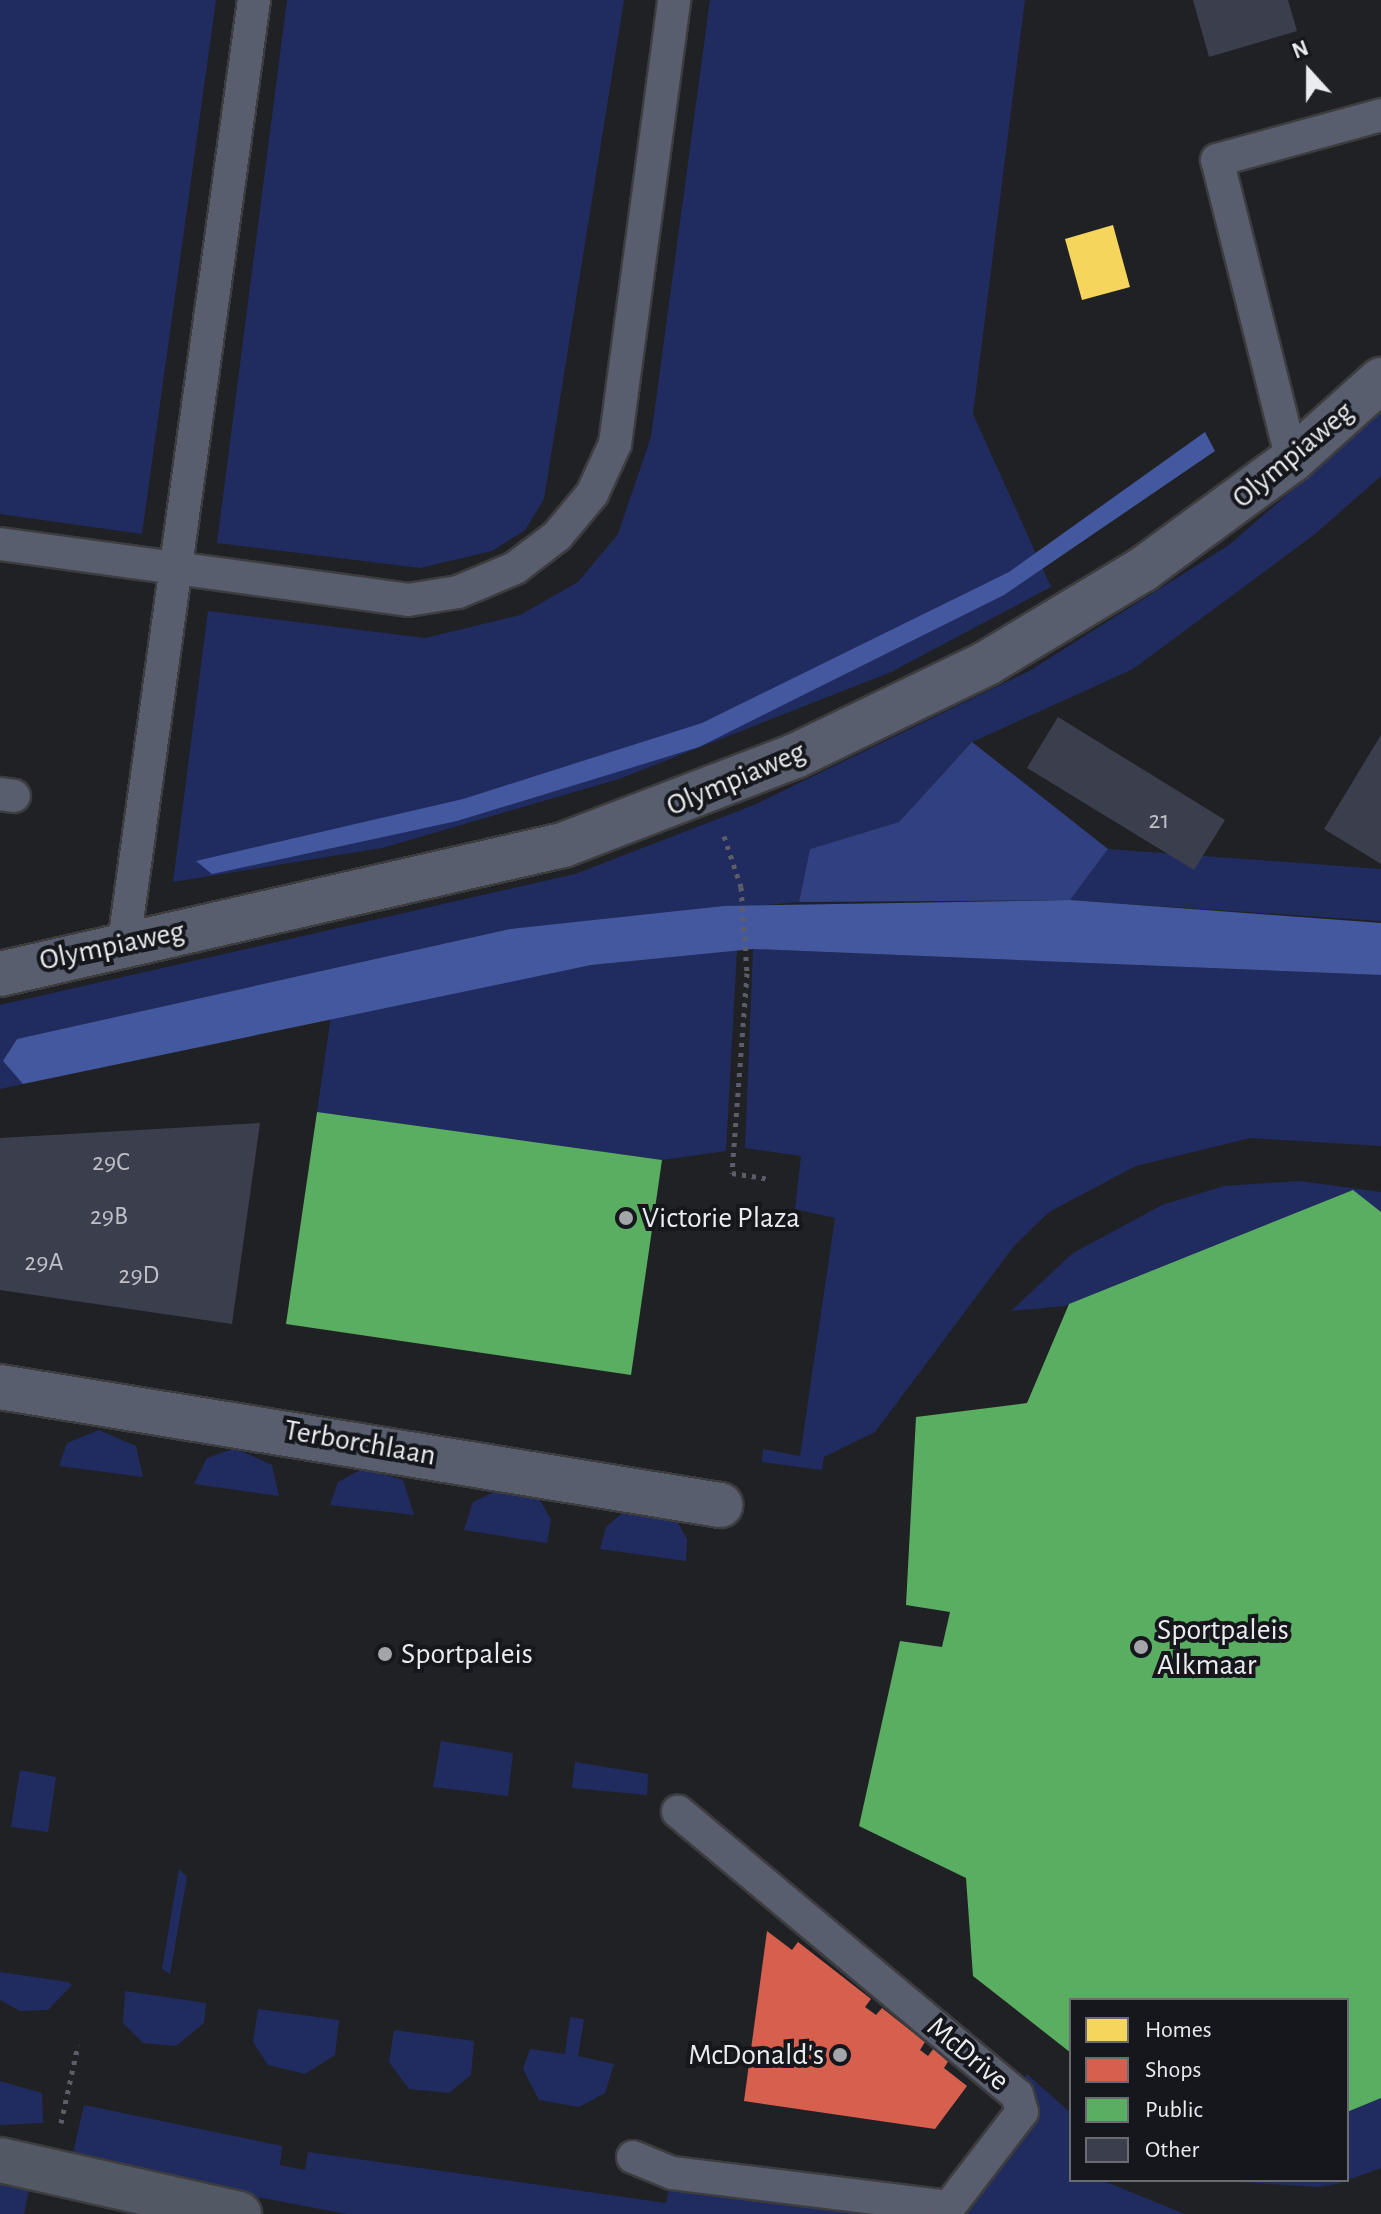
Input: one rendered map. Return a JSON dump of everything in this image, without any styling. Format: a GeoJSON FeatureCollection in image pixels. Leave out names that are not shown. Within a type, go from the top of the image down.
{"type":"FeatureCollection","features":[{"type":"Feature","properties":{"kind":"main road"},"geometry":{"type":"LineString","coordinates":[[0,2160],[239,2214]]}},
{"type":"Feature","properties":{"kind":"street","name":"Olympiaweg"},"geometry":{"type":"LineString","coordinates":[[0,974],[124,943],[480,868],[711,793],[999,655],[1142,570],[1292,460],[1381,380]]}},
{"type":"Feature","properties":{"kind":"street","name":"Terborchlaan"},"geometry":{"type":"LineString","coordinates":[[0,1387],[720,1505]]}},
{"type":"Feature","properties":{"kind":"lane"},"geometry":{"type":"LineString","coordinates":[[124,943],[254,0]]}},
{"type":"Feature","properties":{"kind":"lane"},"geometry":{"type":"LineString","coordinates":[[0,544],[408,600],[458,592],[515,568],[557,536],[592,494],[615,444],[674,0]]}},
{"type":"Feature","properties":{"kind":"lane"},"geometry":{"type":"LineString","coordinates":[[1292,460],[1217,160],[1381,115]]}},
{"type":"Feature","properties":{"kind":"lane","name":"McDrive"},"geometry":{"type":"LineString","coordinates":[[633,2157],[672,2173],[949,2207],[1022,2112],[1017,2095],[678,1812]]}},
{"type":"Feature","properties":{"kind":"path"},"geometry":{"type":"LineString","coordinates":[[741,887],[747,973],[732,1173],[768,1179]]}},
{"type":"Feature","properties":{"kind":"shaded area"},"geometry":{"type":"Polygon","coordinates":[[[0,0],[216,0],[142,534],[0,514],[0,0]]]}},
{"type":"Feature","properties":{"kind":"shaded area"},"geometry":{"type":"Polygon","coordinates":[[[287,0],[624,0],[544,499],[525,530],[492,551],[420,568],[217,543],[287,0]]]}},
{"type":"Feature","properties":{"kind":"shaded area"},"geometry":{"type":"Polygon","coordinates":[[[710,0],[1025,0],[973,414],[1051,587],[891,672],[619,779],[382,848],[173,882],[208,611],[425,638],[520,615],[578,582],[618,534],[651,437],[710,0]]]}},
{"type":"Feature","properties":{"kind":"shaded area"},"geometry":{"type":"Polygon","coordinates":[[[1381,413],[1381,476],[1315,534],[1133,669],[972,742],[899,822],[810,849],[799,902],[510,929],[17,1039],[3,1061],[23,1084],[0,1089],[0,1005],[575,874],[754,805],[1029,671],[1229,545],[1381,413]]]}},
{"type":"Feature","properties":{"kind":"shaded area"},"geometry":{"type":"Polygon","coordinates":[[[1205,432],[1215,451],[1004,595],[699,747],[457,821],[212,874],[196,861],[463,799],[702,723],[1009,572],[1205,432]]]}},
{"type":"Feature","properties":{"kind":"shaded area"},"geometry":{"type":"Polygon","coordinates":[[[972,742],[1108,849],[1070,900],[799,902],[810,849],[899,822],[972,742]]]}},
{"type":"Feature","properties":{"kind":"shaded area"},"geometry":{"type":"Polygon","coordinates":[[[1108,849],[1381,869],[1381,921],[1070,900],[1108,849]]]}},
{"type":"Feature","properties":{"kind":"shaded area"},"geometry":{"type":"Polygon","coordinates":[[[1070,900],[1381,923],[1381,975],[753,949],[591,965],[23,1084],[3,1061],[17,1039],[510,929],[724,906],[1070,900]]]}},
{"type":"Feature","properties":{"kind":"shaded area"},"geometry":{"type":"Polygon","coordinates":[[[753,949],[1381,975],[1381,1146],[1250,1138],[1136,1166],[1049,1212],[1014,1246],[875,1432],[824,1457],[822,1470],[762,1462],[763,1449],[800,1456],[835,1218],[795,1209],[801,1156],[745,1148],[753,949]]]}},
{"type":"Feature","properties":{"kind":"shaded area"},"geometry":{"type":"Polygon","coordinates":[[[737,950],[726,1151],[662,1160],[317,1112],[331,1016],[591,965],[737,950]]]}},
{"type":"Feature","properties":{"kind":"shaded area"},"geometry":{"type":"Polygon","coordinates":[[[1299,1181],[1381,1192],[1381,1213],[1352,1191],[1065,1306],[1011,1311],[1073,1253],[1162,1205],[1224,1186],[1299,1181]]]}},
{"type":"Feature","properties":{"kind":"shaded area"},"geometry":{"type":"Polygon","coordinates":[[[99,1430],[136,1446],[143,1477],[59,1466],[67,1443],[99,1430]]]}},
{"type":"Feature","properties":{"kind":"shaded area"},"geometry":{"type":"Polygon","coordinates":[[[235,1448],[272,1465],[279,1496],[194,1484],[207,1458],[235,1448]]]}},
{"type":"Feature","properties":{"kind":"shaded area"},"geometry":{"type":"Polygon","coordinates":[[[364,1468],[403,1480],[414,1515],[330,1505],[338,1482],[364,1468]]]}},
{"type":"Feature","properties":{"kind":"shaded area"},"geometry":{"type":"Polygon","coordinates":[[[500,1489],[540,1500],[551,1520],[547,1543],[464,1530],[473,1502],[500,1489]]]}},
{"type":"Feature","properties":{"kind":"shaded area"},"geometry":{"type":"Polygon","coordinates":[[[627,1509],[676,1519],[687,1539],[686,1561],[600,1549],[606,1527],[627,1509]]]}},
{"type":"Feature","properties":{"kind":"shaded area"},"geometry":{"type":"Polygon","coordinates":[[[441,1741],[513,1753],[508,1796],[433,1787],[441,1741]]]}},
{"type":"Feature","properties":{"kind":"shaded area"},"geometry":{"type":"Polygon","coordinates":[[[575,1762],[648,1774],[647,1795],[572,1788],[575,1762]]]}},
{"type":"Feature","properties":{"kind":"shaded area"},"geometry":{"type":"Polygon","coordinates":[[[20,1770],[56,1777],[48,1832],[11,1827],[20,1770]]]}},
{"type":"Feature","properties":{"kind":"shaded area"},"geometry":{"type":"Polygon","coordinates":[[[179,1869],[187,1877],[170,1974],[162,1969],[179,1869]]]}},
{"type":"Feature","properties":{"kind":"shaded area"},"geometry":{"type":"Polygon","coordinates":[[[0,1972],[72,1985],[48,2010],[20,2011],[0,2000],[0,1972]]]}},
{"type":"Feature","properties":{"kind":"shaded area"},"geometry":{"type":"Polygon","coordinates":[[[125,1991],[206,2003],[204,2023],[176,2046],[143,2043],[123,2023],[125,1991]]]}},
{"type":"Feature","properties":{"kind":"shaded area"},"geometry":{"type":"Polygon","coordinates":[[[258,2009],[339,2020],[335,2055],[305,2074],[268,2065],[253,2042],[258,2009]]]}},
{"type":"Feature","properties":{"kind":"shaded area"},"geometry":{"type":"Polygon","coordinates":[[[570,2017],[584,2019],[578,2056],[614,2064],[605,2093],[579,2107],[539,2100],[523,2069],[530,2049],[565,2054],[570,2017]]]}},
{"type":"Feature","properties":{"kind":"shaded area"},"geometry":{"type":"Polygon","coordinates":[[[394,2030],[474,2041],[471,2075],[449,2093],[409,2089],[389,2062],[394,2030]]]}},
{"type":"Feature","properties":{"kind":"shaded area"},"geometry":{"type":"Polygon","coordinates":[[[1027,2074],[1069,2111],[1069,2182],[1106,2182],[1185,2214],[959,2214],[1027,2074]]]}},
{"type":"Feature","properties":{"kind":"shaded area"},"geometry":{"type":"Polygon","coordinates":[[[0,2081],[42,2093],[43,2123],[0,2125],[0,2081]]]}},
{"type":"Feature","properties":{"kind":"shaded area"},"geometry":{"type":"Polygon","coordinates":[[[1381,2098],[1381,2168],[1349,2180],[1349,2110],[1381,2098]]]}},
{"type":"Feature","properties":{"kind":"shaded area"},"geometry":{"type":"Polygon","coordinates":[[[84,2105],[282,2146],[280,2165],[305,2170],[308,2152],[666,2203],[670,2184],[889,2214],[347,2214],[71,2162],[84,2105]]]}},
{"type":"Feature","properties":{"kind":"shaded area"},"geometry":{"type":"Polygon","coordinates":[[[0,2181],[29,2189],[24,2214],[0,2214],[0,2181]]]}},
{"type":"Feature","properties":{"kind":"shaded area"},"geometry":{"type":"Polygon","coordinates":[[[1239,2182],[1342,2182],[1318,2187],[1239,2182]]]}},
{"type":"Feature","properties":{"kind":"building: Homes"},"geometry":{"type":"Polygon","coordinates":[[[1113,225],[1130,287],[1082,300],[1065,239],[1113,225]]]}},
{"type":"Feature","properties":{"kind":"building: Shops"},"geometry":{"type":"Polygon","coordinates":[[[767,1931],[792,1950],[798,1942],[871,1999],[865,2007],[876,2015],[882,2008],[925,2042],[920,2050],[928,2056],[934,2048],[949,2060],[944,2068],[967,2086],[935,2129],[744,2101],[767,1931]]]}},
{"type":"Feature","properties":{"kind":"building: Public"},"geometry":{"type":"Polygon","coordinates":[[[317,1112],[662,1160],[631,1375],[286,1324],[317,1112]]]}},
{"type":"Feature","properties":{"kind":"building: Public"},"geometry":{"type":"Polygon","coordinates":[[[1353,1190],[1381,1212],[1381,2098],[1349,2111],[1349,1998],[1069,1998],[1069,2051],[973,1976],[966,1878],[859,1826],[900,1641],[942,1647],[950,1612],[906,1605],[916,1417],[1027,1403],[1069,1304],[1353,1190]]]}},
{"type":"Feature","properties":{"kind":"building: Other"},"geometry":{"type":"Polygon","coordinates":[[[1193,0],[1288,0],[1297,31],[1209,57],[1193,0]]]}},
{"type":"Feature","properties":{"kind":"building: Other"},"geometry":{"type":"Polygon","coordinates":[[[1058,717],[1225,820],[1194,870],[1027,768],[1058,717]]]}},
{"type":"Feature","properties":{"kind":"building: Other"},"geometry":{"type":"Polygon","coordinates":[[[1381,735],[1381,864],[1324,829],[1381,735]]]}},
{"type":"Feature","properties":{"kind":"building: Other"},"geometry":{"type":"Polygon","coordinates":[[[260,1123],[232,1324],[0,1290],[0,1138],[260,1123]]]}},
{"type":"Feature","properties":{"kind":"place","name":"Victorie Plaza"},"geometry":{"type":"Point","coordinates":[626,1218]}},
{"type":"Feature","properties":{"kind":"place","name":"Sportpaleis Alkmaar"},"geometry":{"type":"Point","coordinates":[1141,1647]}},
{"type":"Feature","properties":{"kind":"place","name":"Sportpaleis"},"geometry":{"type":"Point","coordinates":[385,1654]}},
{"type":"Feature","properties":{"kind":"place","name":"McDonald's"},"geometry":{"type":"Point","coordinates":[840,2055]}}]}
